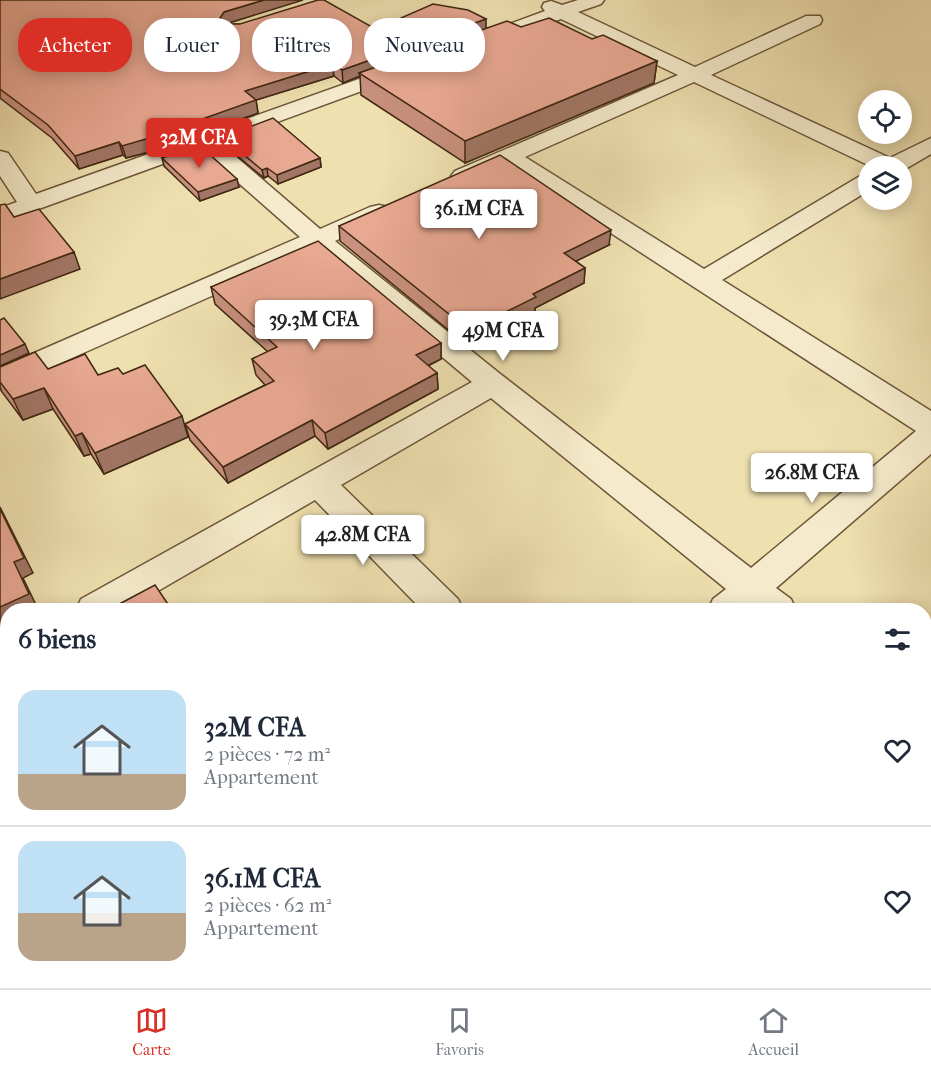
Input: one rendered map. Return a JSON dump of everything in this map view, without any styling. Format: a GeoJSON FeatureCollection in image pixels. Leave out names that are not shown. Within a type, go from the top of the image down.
{"type":"FeatureCollection","features":[{"type":"Feature","properties":{"kind":"street"},"geometry":{"type":"LineString","coordinates":[[536,0],[869,156]]}},
{"type":"Feature","properties":{"kind":"street"},"geometry":{"type":"LineString","coordinates":[[485,39],[594,0]]}},
{"type":"Feature","properties":{"kind":"street"},"geometry":{"type":"LineString","coordinates":[[444,184],[694,75],[813,20]]}},
{"type":"Feature","properties":{"kind":"street"},"geometry":{"type":"LineString","coordinates":[[0,216],[30,203],[398,72]]}},
{"type":"Feature","properties":{"kind":"street"},"geometry":{"type":"LineString","coordinates":[[205,142],[315,239],[492,384],[769,603]]}},
{"type":"Feature","properties":{"kind":"street"},"geometry":{"type":"LineString","coordinates":[[910,156],[931,145]]}},
{"type":"Feature","properties":{"kind":"street"},"geometry":{"type":"LineString","coordinates":[[509,157],[931,426]]}},
{"type":"Feature","properties":{"kind":"street"},"geometry":{"type":"LineString","coordinates":[[0,158],[30,203]]}},
{"type":"Feature","properties":{"kind":"street"},"geometry":{"type":"LineString","coordinates":[[704,280],[858,187]]}},
{"type":"Feature","properties":{"kind":"street"},"geometry":{"type":"LineString","coordinates":[[0,380],[401,202]]}},
{"type":"Feature","properties":{"kind":"street"},"geometry":{"type":"LineString","coordinates":[[106,603],[492,384]]}},
{"type":"Feature","properties":{"kind":"street"},"geometry":{"type":"LineString","coordinates":[[734,603],[931,436]]}},
{"type":"Feature","properties":{"kind":"street"},"geometry":{"type":"LineString","coordinates":[[318,483],[438,603]]}},
{"type":"Feature","properties":{"kind":"building"},"geometry":{"type":"Polygon","coordinates":[[[0,0],[264,0],[224,12],[220,18],[144,18],[144,72],[240,72],[240,24],[252,20],[252,72],[306,72],[245,91],[256,100],[146,139],[122,146],[119,142],[75,156],[48,125],[0,89],[0,0]]]}},
{"type":"Feature","properties":{"kind":"building"},"geometry":{"type":"Polygon","coordinates":[[[324,0],[364,23],[364,62],[352,66],[352,18],[260,18],[324,0]]]}},
{"type":"Feature","properties":{"kind":"building"},"geometry":{"type":"Polygon","coordinates":[[[433,4],[468,10],[484,18],[401,18],[433,4]]]}},
{"type":"Feature","properties":{"kind":"building"},"geometry":{"type":"Polygon","coordinates":[[[549,18],[592,39],[603,35],[657,61],[465,141],[359,73],[485,72],[485,29],[507,21],[521,27],[549,18]]]}},
{"type":"Feature","properties":{"kind":"building"},"geometry":{"type":"Polygon","coordinates":[[[273,118],[320,158],[277,175],[267,168],[262,170],[223,137],[273,118]]]}},
{"type":"Feature","properties":{"kind":"building"},"geometry":{"type":"Polygon","coordinates":[[[199,145],[237,179],[198,192],[162,158],[199,145]]]}},
{"type":"Feature","properties":{"kind":"building"},"geometry":{"type":"Polygon","coordinates":[[[500,155],[611,230],[564,253],[585,268],[533,294],[536,297],[469,330],[339,226],[500,155]]]}},
{"type":"Feature","properties":{"kind":"building"},"geometry":{"type":"Polygon","coordinates":[[[5,204],[14,217],[39,209],[74,252],[0,279],[0,205],[5,204]]]}},
{"type":"Feature","properties":{"kind":"building"},"geometry":{"type":"Polygon","coordinates":[[[318,241],[441,343],[416,355],[437,373],[325,433],[312,420],[223,467],[185,424],[274,381],[252,359],[277,347],[211,287],[318,241]]]}},
{"type":"Feature","properties":{"kind":"building"},"geometry":{"type":"Polygon","coordinates":[[[4,318],[25,344],[0,355],[0,320],[4,318]]]}},
{"type":"Feature","properties":{"kind":"building"},"geometry":{"type":"Polygon","coordinates":[[[35,352],[48,369],[85,354],[98,375],[118,368],[123,374],[145,365],[182,416],[95,453],[82,433],[75,436],[44,388],[13,399],[0,382],[0,367],[35,352]]]}},
{"type":"Feature","properties":{"kind":"building"},"geometry":{"type":"Polygon","coordinates":[[[0,509],[24,558],[14,562],[29,594],[9,603],[0,603],[0,509]]]}},
{"type":"Feature","properties":{"kind":"building"},"geometry":{"type":"Polygon","coordinates":[[[155,585],[167,603],[121,603],[155,585]]]}}]}
